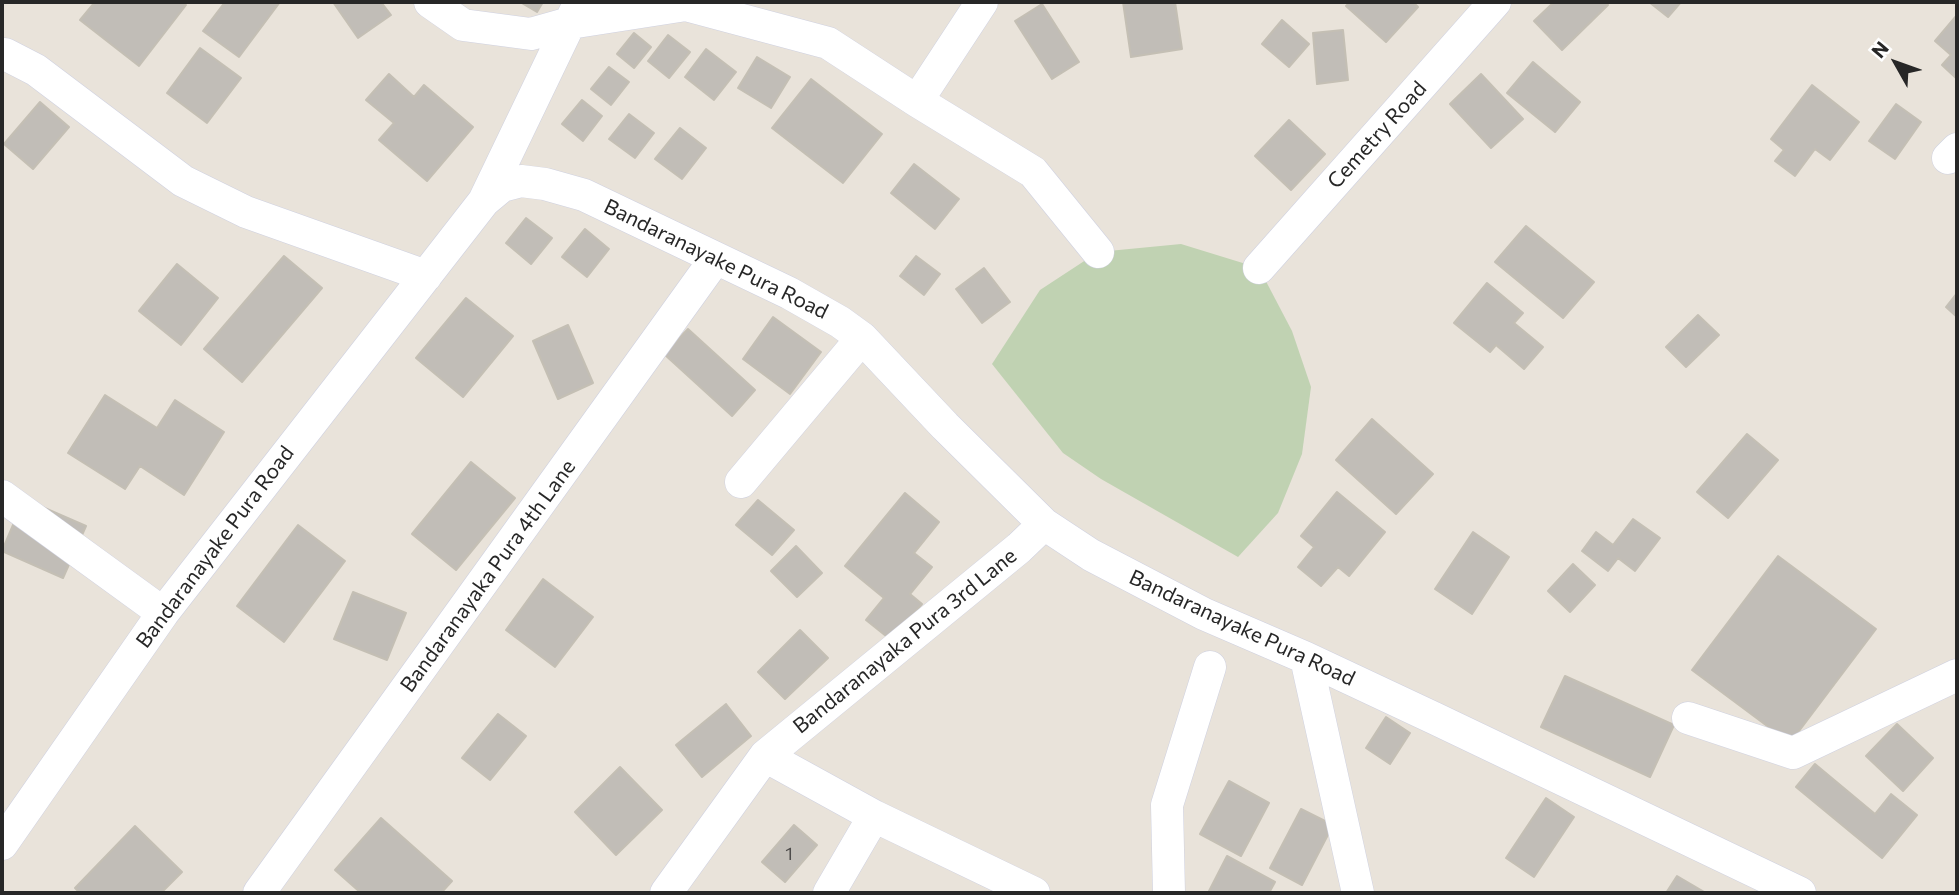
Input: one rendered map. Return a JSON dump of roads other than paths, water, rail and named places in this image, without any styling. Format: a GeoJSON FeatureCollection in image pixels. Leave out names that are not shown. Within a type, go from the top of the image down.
{"type":"FeatureCollection","features":[{"type":"Feature","properties":{"kind":"street"},"geometry":{"type":"LineString","coordinates":[[430,2],[463,25],[531,34],[575,13],[686,5],[828,43],[1033,172],[1098,252]]}},
{"type":"Feature","properties":{"kind":"street"},"geometry":{"type":"LineString","coordinates":[[917,101],[982,2]]}},
{"type":"Feature","properties":{"kind":"street","name":"Cemetry Road"},"geometry":{"type":"LineString","coordinates":[[1259,268],[1495,2]]}},
{"type":"Feature","properties":{"kind":"street"},"geometry":{"type":"LineString","coordinates":[[484,201],[575,13]]}},
{"type":"Feature","properties":{"kind":"street"},"geometry":{"type":"LineString","coordinates":[[2,54],[36,70],[183,181],[246,212],[426,276]]}},
{"type":"Feature","properties":{"kind":"street","name":"Bandaranayake Pura Road"},"geometry":{"type":"LineString","coordinates":[[2,844],[163,612],[484,201],[502,186],[521,181],[545,184],[584,195],[789,293],[840,322],[885,360],[945,426],[1044,524],[1091,555],[1204,614],[1306,658],[1800,893]]}},
{"type":"Feature","properties":{"kind":"street","name":"Bandaranayaka Pura 4th Lane"},"geometry":{"type":"LineString","coordinates":[[260,893],[716,258]]}},
{"type":"Feature","properties":{"kind":"street"},"geometry":{"type":"LineString","coordinates":[[741,482],[862,338]]}},
{"type":"Feature","properties":{"kind":"street"},"geometry":{"type":"LineString","coordinates":[[2,496],[163,612]]}},
{"type":"Feature","properties":{"kind":"street","name":"Bandaranayaka Pura 3rd Lane"},"geometry":{"type":"LineString","coordinates":[[666,893],[765,756],[1019,548],[1044,524]]}},
{"type":"Feature","properties":{"kind":"street"},"geometry":{"type":"LineString","coordinates":[[1306,658],[1358,893]]}},
{"type":"Feature","properties":{"kind":"street"},"geometry":{"type":"LineString","coordinates":[[1168,893],[1167,805],[1210,667]]}},
{"type":"Feature","properties":{"kind":"street"},"geometry":{"type":"LineString","coordinates":[[1688,718],[1793,753],[1957,675]]}},
{"type":"Feature","properties":{"kind":"street"},"geometry":{"type":"LineString","coordinates":[[765,756],[874,816],[1034,893]]}},
{"type":"Feature","properties":{"kind":"street"},"geometry":{"type":"LineString","coordinates":[[829,893],[874,816]]}}]}
